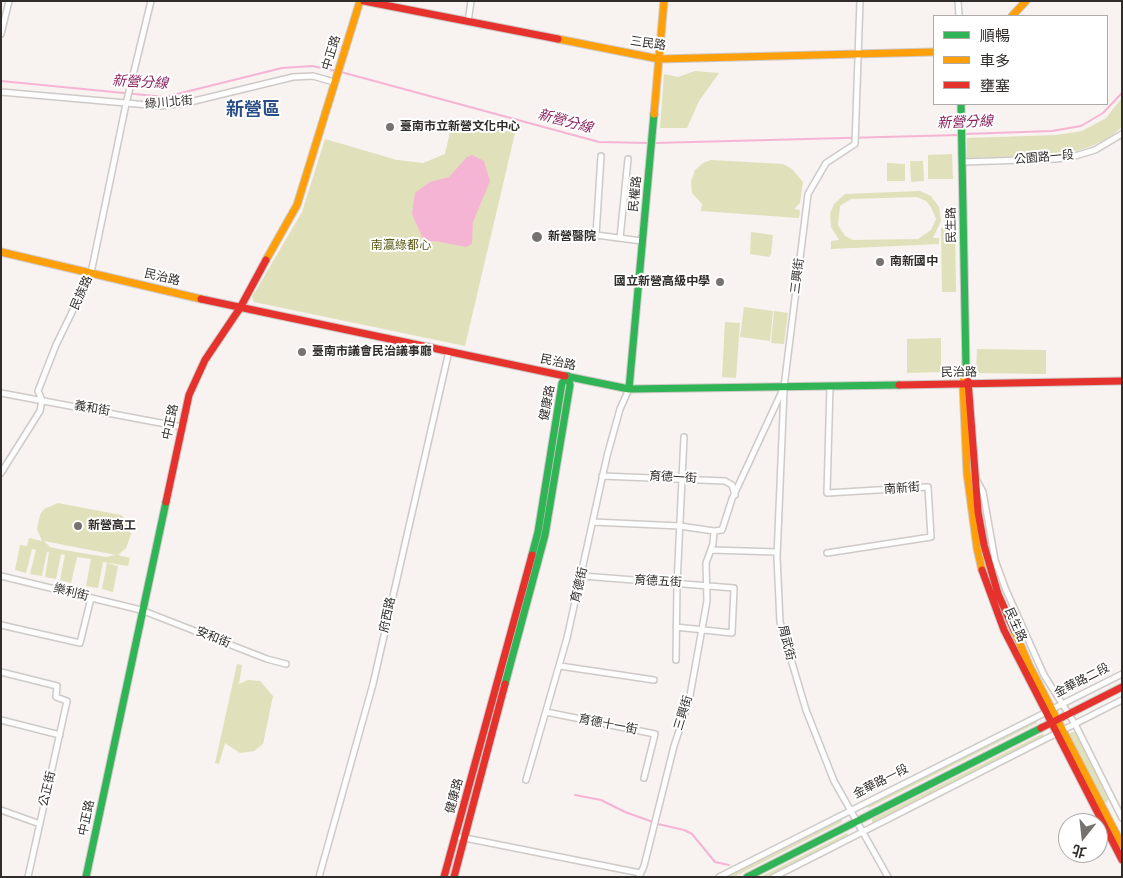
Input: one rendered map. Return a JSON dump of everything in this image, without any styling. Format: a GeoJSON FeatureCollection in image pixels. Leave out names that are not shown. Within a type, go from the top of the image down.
{"type":"FeatureCollection","features":[{"type":"Feature","properties":{"kind":"street"},"geometry":{"type":"LineString","coordinates":[[1,34],[9,1]]}},
{"type":"Feature","properties":{"kind":"street","name":"民族路"},"geometry":{"type":"LineString","coordinates":[[1,473],[40,411],[42,400],[38,391],[56,345],[91,273],[130,87],[151,1]]}},
{"type":"Feature","properties":{"kind":"street","name":"中正路"},"geometry":{"type":"LineString","coordinates":[[86,877],[188,395],[205,360],[240,308],[297,204],[360,1]]}},
{"type":"Feature","properties":{"kind":"street","name":"三民路"},"geometry":{"type":"LineString","coordinates":[[364,1],[659,59],[933,52]]}},
{"type":"Feature","properties":{"kind":"street"},"geometry":{"type":"LineString","coordinates":[[468,22],[471,1]]}},
{"type":"Feature","properties":{"kind":"street","name":"民權路"},"geometry":{"type":"LineString","coordinates":[[629,389],[664,1]]}},
{"type":"Feature","properties":{"kind":"street","name":"三興街"},"geometry":{"type":"LineString","coordinates":[[455,836],[640,875],[644,866],[674,746],[687,708],[698,660],[708,584],[706,563],[711,550],[714,531],[722,530],[735,495],[784,387],[808,194],[826,164],[852,148],[855,137],[860,1]]}},
{"type":"Feature","properties":{"kind":"street"},"geometry":{"type":"LineString","coordinates":[[958,1],[959,15]]}},
{"type":"Feature","properties":{"kind":"street"},"geometry":{"type":"LineString","coordinates":[[1013,15],[1026,1]]}},
{"type":"Feature","properties":{"kind":"street","name":"綠川北街"},"geometry":{"type":"LineString","coordinates":[[1,92],[127,101],[160,106],[186,104],[294,77],[313,76],[335,80]]}},
{"type":"Feature","properties":{"kind":"street","name":"民生路"},"geometry":{"type":"LineString","coordinates":[[961,105],[966,384],[971,507],[984,576],[1004,630],[1049,710]]}},
{"type":"Feature","properties":{"kind":"street","name":"公園路一段"},"geometry":{"type":"LineString","coordinates":[[962,162],[1056,159],[1076,156],[1095,150],[1122,134]]}},
{"type":"Feature","properties":{"kind":"street"},"geometry":{"type":"LineString","coordinates":[[601,156],[596,235],[642,241]]}},
{"type":"Feature","properties":{"kind":"street"},"geometry":{"type":"LineString","coordinates":[[620,238],[628,159]]}},
{"type":"Feature","properties":{"kind":"street","name":"民治路"},"geometry":{"type":"LineString","coordinates":[[1,252],[240,308],[629,389],[1122,381]]}},
{"type":"Feature","properties":{"kind":"street","name":"府西路"},"geometry":{"type":"LineString","coordinates":[[319,877],[372,684],[449,352]]}},
{"type":"Feature","properties":{"kind":"street","name":"健康路"},"geometry":{"type":"LineString","coordinates":[[444,877],[538,532],[562,384],[568,376]]}},
{"type":"Feature","properties":{"kind":"street","name":"健康路"},"geometry":{"type":"LineString","coordinates":[[454,877],[545,535],[570,385],[568,376]]}},
{"type":"Feature","properties":{"kind":"street","name":"民生路"},"geometry":{"type":"LineString","coordinates":[[966,384],[974,477],[984,545],[998,594],[1049,710],[1122,860]]}},
{"type":"Feature","properties":{"kind":"street","name":"南新街"},"geometry":{"type":"LineString","coordinates":[[827,554],[931,537],[928,487],[827,493],[830,386]]}},
{"type":"Feature","properties":{"kind":"street","name":"周武街"},"geometry":{"type":"LineString","coordinates":[[784,387],[777,552],[780,622],[785,646],[806,710],[834,781],[864,831],[888,877]]}},
{"type":"Feature","properties":{"kind":"street","name":"育德街"},"geometry":{"type":"LineString","coordinates":[[526,780],[560,666],[582,576],[602,476],[620,410],[629,389]]}},
{"type":"Feature","properties":{"kind":"street","name":"義和街"},"geometry":{"type":"LineString","coordinates":[[1,393],[182,427]]}},
{"type":"Feature","properties":{"kind":"street"},"geometry":{"type":"LineString","coordinates":[[676,660],[677,584],[684,437]]}},
{"type":"Feature","properties":{"kind":"street","name":"育德一街"},"geometry":{"type":"LineString","coordinates":[[602,476],[725,481],[732,485],[735,495]]}},
{"type":"Feature","properties":{"kind":"street","name":"民生路"},"geometry":{"type":"LineString","coordinates":[[974,477],[981,485],[983,492],[995,560],[1006,590],[1044,675],[1075,724],[1122,818]]}},
{"type":"Feature","properties":{"kind":"street"},"geometry":{"type":"LineString","coordinates":[[593,522],[680,526],[714,531]]}},
{"type":"Feature","properties":{"kind":"street"},"geometry":{"type":"LineString","coordinates":[[711,550],[777,552]]}},
{"type":"Feature","properties":{"kind":"street"},"geometry":{"type":"LineString","coordinates":[[530,558],[538,560]]}},
{"type":"Feature","properties":{"kind":"street","name":"樂利街"},"geometry":{"type":"LineString","coordinates":[[1,576],[141,610]]}},
{"type":"Feature","properties":{"kind":"street","name":"育德五街"},"geometry":{"type":"LineString","coordinates":[[582,576],[677,584],[708,584],[734,588],[732,633],[701,630]]}},
{"type":"Feature","properties":{"kind":"street"},"geometry":{"type":"LineString","coordinates":[[1,625],[80,643],[92,598]]}},
{"type":"Feature","properties":{"kind":"street","name":"安和街"},"geometry":{"type":"LineString","coordinates":[[141,610],[267,659],[286,664]]}},
{"type":"Feature","properties":{"kind":"street"},"geometry":{"type":"LineString","coordinates":[[676,627],[701,630]]}},
{"type":"Feature","properties":{"kind":"street"},"geometry":{"type":"LineString","coordinates":[[560,666],[654,680]]}},
{"type":"Feature","properties":{"kind":"street","name":"公正街"},"geometry":{"type":"LineString","coordinates":[[1,672],[58,686],[56,697],[67,701],[27,876]]}},
{"type":"Feature","properties":{"kind":"street","name":"金華路二段"},"geometry":{"type":"LineString","coordinates":[[1049,710],[1122,674]]}},
{"type":"Feature","properties":{"kind":"street","name":"金華路二段"},"geometry":{"type":"LineString","coordinates":[[1055,722],[1122,687]]}},
{"type":"Feature","properties":{"kind":"street"},"geometry":{"type":"LineString","coordinates":[[774,877],[1122,700]]}},
{"type":"Feature","properties":{"kind":"street","name":"金華路一段"},"geometry":{"type":"LineString","coordinates":[[720,877],[1049,710]]}},
{"type":"Feature","properties":{"kind":"street","name":"育德十一街"},"geometry":{"type":"LineString","coordinates":[[546,712],[654,734],[644,778]]}},
{"type":"Feature","properties":{"kind":"street"},"geometry":{"type":"LineString","coordinates":[[1,720],[60,735]]}},
{"type":"Feature","properties":{"kind":"street","name":"金華路一段"},"geometry":{"type":"LineString","coordinates":[[747,877],[856,820],[1055,722]]}},
{"type":"Feature","properties":{"kind":"street","name":"民生路"},"geometry":{"type":"LineString","coordinates":[[1060,732],[1122,845]]}},
{"type":"Feature","properties":{"kind":"street"},"geometry":{"type":"LineString","coordinates":[[1,810],[40,824]]}},
{"type":"Feature","properties":{"kind":"green space"},"geometry":{"type":"Polygon","coordinates":[[[695,71],[719,73],[699,101],[687,128],[660,128],[664,74],[678,77],[695,71]]]}},
{"type":"Feature","properties":{"kind":"green space"},"geometry":{"type":"Polygon","coordinates":[[[1122,98],[1122,127],[1110,137],[1092,146],[1064,155],[967,158],[967,138],[1056,135],[1082,131],[1106,118],[1122,98]]]}},
{"type":"Feature","properties":{"kind":"green space","name":"南瀛綠都心"},"geometry":{"type":"Polygon","coordinates":[[[453,119],[515,133],[465,346],[254,302],[252,297],[302,212],[325,139],[397,160],[423,163],[445,154],[453,119]]]}},
{"type":"Feature","properties":{"kind":"green space"},"geometry":{"type":"Polygon","coordinates":[[[952,154],[953,179],[928,179],[928,155],[952,154]]]}},
{"type":"Feature","properties":{"kind":"green space"},"geometry":{"type":"Polygon","coordinates":[[[711,160],[783,164],[792,169],[803,182],[800,203],[794,209],[800,210],[799,218],[701,211],[702,204],[692,193],[691,182],[695,170],[703,163],[711,160]]]}},
{"type":"Feature","properties":{"kind":"green space"},"geometry":{"type":"Polygon","coordinates":[[[910,161],[923,161],[924,181],[911,182],[910,161]]]}},
{"type":"Feature","properties":{"kind":"green space"},"geometry":{"type":"Polygon","coordinates":[[[887,163],[905,164],[905,181],[887,181],[887,163]]]}},
{"type":"Feature","properties":{"kind":"green space"},"geometry":{"type":"Polygon","coordinates":[[[920,191],[931,196],[939,207],[941,221],[933,238],[939,238],[939,244],[831,249],[831,241],[839,240],[831,227],[830,214],[834,204],[845,194],[920,191]],[[917,197],[851,199],[840,206],[838,225],[845,236],[853,240],[918,239],[931,230],[936,219],[926,201],[917,197]]]}},
{"type":"Feature","properties":{"kind":"green space"},"geometry":{"type":"Polygon","coordinates":[[[941,228],[955,228],[956,292],[942,292],[941,228]]]}},
{"type":"Feature","properties":{"kind":"green space"},"geometry":{"type":"Polygon","coordinates":[[[751,232],[773,235],[769,257],[750,254],[751,232]]]}},
{"type":"Feature","properties":{"kind":"green space"},"geometry":{"type":"Polygon","coordinates":[[[744,307],[773,311],[770,341],[740,337],[744,307]]]}},
{"type":"Feature","properties":{"kind":"green space"},"geometry":{"type":"Polygon","coordinates":[[[774,311],[788,313],[784,344],[771,343],[774,311]]]}},
{"type":"Feature","properties":{"kind":"green space"},"geometry":{"type":"Polygon","coordinates":[[[725,322],[740,323],[736,378],[722,377],[725,322]]]}},
{"type":"Feature","properties":{"kind":"green space"},"geometry":{"type":"Polygon","coordinates":[[[941,338],[941,372],[907,373],[907,339],[941,338]]]}},
{"type":"Feature","properties":{"kind":"green space"},"geometry":{"type":"Polygon","coordinates":[[[977,349],[1046,350],[1046,374],[976,373],[977,349]]]}},
{"type":"Feature","properties":{"kind":"green space"},"geometry":{"type":"Polygon","coordinates":[[[58,503],[121,515],[126,520],[131,534],[126,548],[118,555],[130,558],[128,566],[103,562],[98,588],[86,586],[91,559],[77,557],[71,583],[60,580],[65,555],[61,554],[56,579],[45,577],[49,552],[47,552],[42,576],[30,574],[36,550],[32,549],[26,573],[15,570],[20,545],[27,546],[29,538],[42,541],[37,529],[40,515],[44,509],[58,503]],[[44,541],[50,547],[58,549],[106,557],[116,555],[44,541]]]}},
{"type":"Feature","properties":{"kind":"green space"},"geometry":{"type":"Polygon","coordinates":[[[107,563],[118,566],[113,592],[102,589],[107,563]]]}},
{"type":"Feature","properties":{"kind":"green space"},"geometry":{"type":"Polygon","coordinates":[[[237,664],[242,665],[239,684],[248,680],[260,681],[273,696],[263,744],[254,751],[240,753],[225,743],[219,764],[215,763],[237,664]]]}},
{"type":"Feature","properties":{"kind":"green space"},"geometry":{"type":"Polygon","coordinates":[[[1037,718],[1037,723],[869,808],[864,805],[1037,718]]]}},
{"type":"Feature","properties":{"kind":"green space"},"geometry":{"type":"Polygon","coordinates":[[[1078,732],[1109,797],[1107,802],[1104,803],[1069,734],[1078,732]]]}},
{"type":"Feature","properties":{"kind":"green space"},"geometry":{"type":"Polygon","coordinates":[[[1042,734],[1046,737],[872,823],[872,819],[1042,734]]]}},
{"type":"Feature","properties":{"kind":"green space"},"geometry":{"type":"Polygon","coordinates":[[[842,818],[842,822],[734,877],[724,877],[842,818]]]}},
{"type":"Feature","properties":{"kind":"green space"},"geometry":{"type":"Polygon","coordinates":[[[847,833],[849,837],[770,877],[760,877],[847,833]]]}},
{"type":"Feature","properties":{"kind":"shaded area"},"geometry":{"type":"Polygon","coordinates":[[[472,155],[484,161],[490,181],[473,222],[472,244],[466,247],[435,241],[425,243],[412,214],[415,193],[430,182],[449,177],[467,157],[472,155]]]}},
{"type":"Feature","properties":{"kind":"waterway","name":"新營分線"},"geometry":{"type":"LineString","coordinates":[[1,81],[165,97],[282,68],[312,66],[336,71]]}},
{"type":"Feature","properties":{"kind":"waterway","name":"新營分線"},"geometry":{"type":"LineString","coordinates":[[341,72],[599,142],[649,143]]}},
{"type":"Feature","properties":{"kind":"waterway","name":"新營分線"},"geometry":{"type":"LineString","coordinates":[[964,134],[1052,131],[1081,126],[1103,113],[1122,93]]}},
{"type":"Feature","properties":{"kind":"waterway","name":"新營分線"},"geometry":{"type":"LineString","coordinates":[[654,143],[959,135]]}},
{"type":"Feature","properties":{"kind":"waterway"},"geometry":{"type":"LineString","coordinates":[[575,795],[601,800],[625,812],[653,822]]}},
{"type":"Feature","properties":{"kind":"waterway"},"geometry":{"type":"LineString","coordinates":[[658,824],[684,830],[692,834],[715,862],[729,865]]}},
{"type":"Feature","properties":{"kind":"traffic: fast"},"geometry":{"type":"LineString","coordinates":[[961,105],[966,368]]}},
{"type":"Feature","properties":{"kind":"traffic: fast"},"geometry":{"type":"LineString","coordinates":[[629,389],[654,114]]}},
{"type":"Feature","properties":{"kind":"traffic: fast"},"geometry":{"type":"LineString","coordinates":[[565,376],[629,389],[899,385]]}},
{"type":"Feature","properties":{"kind":"traffic: fast"},"geometry":{"type":"LineString","coordinates":[[532,555],[538,532],[562,383],[568,376]]}},
{"type":"Feature","properties":{"kind":"traffic: fast"},"geometry":{"type":"LineString","coordinates":[[505,684],[545,535],[570,385],[568,376]]}},
{"type":"Feature","properties":{"kind":"traffic: fast"},"geometry":{"type":"LineString","coordinates":[[86,877],[166,502]]}},
{"type":"Feature","properties":{"kind":"traffic: fast"},"geometry":{"type":"LineString","coordinates":[[747,877],[1041,728]]}},
{"type":"Feature","properties":{"kind":"traffic: slow"},"geometry":{"type":"LineString","coordinates":[[266,260],[297,205],[360,1]]}},
{"type":"Feature","properties":{"kind":"traffic: slow"},"geometry":{"type":"LineString","coordinates":[[654,114],[664,1]]}},
{"type":"Feature","properties":{"kind":"traffic: slow"},"geometry":{"type":"LineString","coordinates":[[1013,15],[1026,1]]}},
{"type":"Feature","properties":{"kind":"traffic: slow"},"geometry":{"type":"LineString","coordinates":[[558,39],[659,59],[933,52]]}},
{"type":"Feature","properties":{"kind":"traffic: slow"},"geometry":{"type":"LineString","coordinates":[[1,252],[201,299]]}},
{"type":"Feature","properties":{"kind":"traffic: slow"},"geometry":{"type":"LineString","coordinates":[[966,368],[963,384],[967,473],[977,548],[982,570]]}},
{"type":"Feature","properties":{"kind":"traffic: slow"},"geometry":{"type":"LineString","coordinates":[[1014,630],[1029,665],[1122,845]]}},
{"type":"Feature","properties":{"kind":"traffic: jam"},"geometry":{"type":"LineString","coordinates":[[364,1],[558,39]]}},
{"type":"Feature","properties":{"kind":"traffic: jam"},"geometry":{"type":"LineString","coordinates":[[166,502],[189,395],[205,360],[240,308],[266,260]]}},
{"type":"Feature","properties":{"kind":"traffic: jam"},"geometry":{"type":"LineString","coordinates":[[201,299],[565,376]]}},
{"type":"Feature","properties":{"kind":"traffic: jam"},"geometry":{"type":"LineString","coordinates":[[968,381],[978,512],[984,545],[998,594],[1014,630]]}},
{"type":"Feature","properties":{"kind":"traffic: jam"},"geometry":{"type":"LineString","coordinates":[[899,385],[1122,381]]}},
{"type":"Feature","properties":{"kind":"traffic: jam"},"geometry":{"type":"LineString","coordinates":[[444,877],[532,555]]}},
{"type":"Feature","properties":{"kind":"traffic: jam"},"geometry":{"type":"LineString","coordinates":[[982,570],[1004,630],[1122,860]]}},
{"type":"Feature","properties":{"kind":"traffic: jam"},"geometry":{"type":"LineString","coordinates":[[454,877],[505,684]]}},
{"type":"Feature","properties":{"kind":"traffic: jam"},"geometry":{"type":"LineString","coordinates":[[1041,728],[1122,687]]}},
{"type":"Feature","properties":{"kind":"place","name":"臺南市立新營文化中心"},"geometry":{"type":"Point","coordinates":[390,127]}},
{"type":"Feature","properties":{"kind":"place","name":"新營醫院"},"geometry":{"type":"Point","coordinates":[537,237]}},
{"type":"Feature","properties":{"kind":"place","name":"南新國中"},"geometry":{"type":"Point","coordinates":[880,262]}},
{"type":"Feature","properties":{"kind":"place","name":"國立新營高級中學"},"geometry":{"type":"Point","coordinates":[720,282]}},
{"type":"Feature","properties":{"kind":"place","name":"臺南市議會民治議事廳"},"geometry":{"type":"Point","coordinates":[302,352]}},
{"type":"Feature","properties":{"kind":"place","name":"新營高工"},"geometry":{"type":"Point","coordinates":[78,526]}},
{"type":"Feature","properties":{"kind":"district","name":"新營區"},"geometry":{"type":"Point","coordinates":[253,110]}}]}
